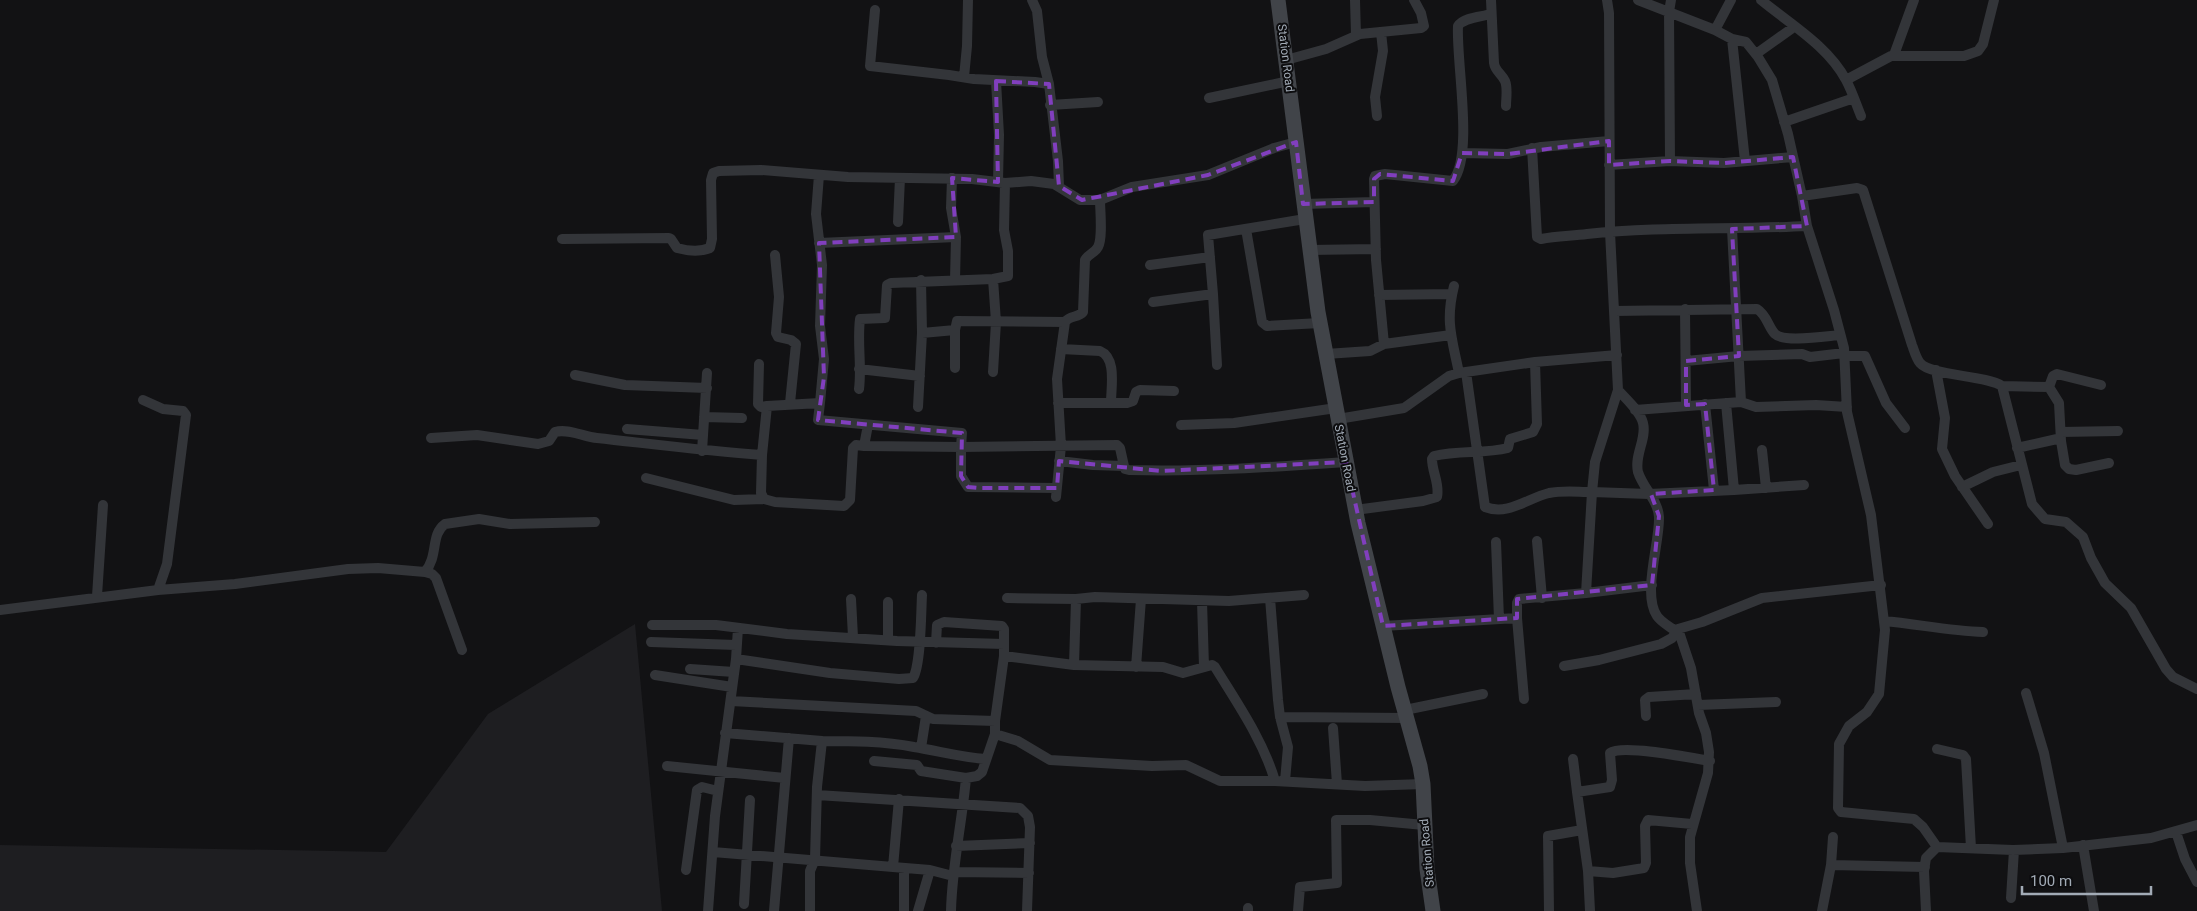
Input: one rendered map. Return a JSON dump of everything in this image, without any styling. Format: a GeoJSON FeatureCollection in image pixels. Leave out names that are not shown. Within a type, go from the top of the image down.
{"type":"FeatureCollection","features":[{"type":"Feature","properties":{"kind":"main road","name":"Station Road"},"geometry":{"type":"LineString","coordinates":[[1278,0],[1305,220],[1320,323],[1355,510],[1423,784],[1427,869],[1434,911]]}},
{"type":"Feature","properties":{"kind":"street"},"geometry":{"type":"LineString","coordinates":[[964,77],[968,0]]}},
{"type":"Feature","properties":{"kind":"street"},"geometry":{"type":"LineString","coordinates":[[1032,0],[1037,11],[1042,57],[1049,84],[1058,161],[1058,186]]}},
{"type":"Feature","properties":{"kind":"street"},"geometry":{"type":"LineString","coordinates":[[1355,0],[1356,35]]}},
{"type":"Feature","properties":{"kind":"street"},"geometry":{"type":"LineString","coordinates":[[1286,60],[1326,49],[1356,35],[1417,29],[1424,26],[1421,13],[1414,0]]}},
{"type":"Feature","properties":{"kind":"street"},"geometry":{"type":"LineString","coordinates":[[1491,0],[1494,63],[1495,70],[1504,78],[1507,86],[1506,106]]}},
{"type":"Feature","properties":{"kind":"street"},"geometry":{"type":"LineString","coordinates":[[1586,593],[1595,462],[1618,390],[1610,232],[1609,13],[1607,0]]}},
{"type":"Feature","properties":{"kind":"street"},"geometry":{"type":"LineString","coordinates":[[1638,0],[1715,30],[1732,39],[1746,42],[1772,80],[1793,157],[1807,226],[1834,310],[1840,335],[1844,354],[1846,407],[1870,515],[1881,586],[1884,621],[1879,694],[1867,712],[1849,726],[1839,744],[1838,808],[1840,812],[1914,819],[1923,827],[1937,848]]}},
{"type":"Feature","properties":{"kind":"street"},"geometry":{"type":"LineString","coordinates":[[1670,161],[1669,12],[1671,0]]}},
{"type":"Feature","properties":{"kind":"street"},"geometry":{"type":"LineString","coordinates":[[1715,30],[1730,0]]}},
{"type":"Feature","properties":{"kind":"street"},"geometry":{"type":"LineString","coordinates":[[1761,0],[1826,53],[1846,80],[1861,116]]}},
{"type":"Feature","properties":{"kind":"street"},"geometry":{"type":"LineString","coordinates":[[1894,55],[1914,0]]}},
{"type":"Feature","properties":{"kind":"street"},"geometry":{"type":"LineString","coordinates":[[1846,80],[1894,55],[1964,56],[1978,51],[1983,44],[1994,0]]}},
{"type":"Feature","properties":{"kind":"street"},"geometry":{"type":"LineString","coordinates":[[875,10],[870,66],[996,81],[1049,84]]}},
{"type":"Feature","properties":{"kind":"street"},"geometry":{"type":"LineString","coordinates":[[1384,344],[1376,249],[1375,176],[1385,174],[1453,181],[1458,175],[1462,153],[1463,115],[1458,26],[1461,22],[1468,19],[1491,14]]}},
{"type":"Feature","properties":{"kind":"street"},"geometry":{"type":"LineString","coordinates":[[1756,54],[1794,26]]}},
{"type":"Feature","properties":{"kind":"street"},"geometry":{"type":"LineString","coordinates":[[1378,116],[1376,87],[1383,51],[1381,32]]}},
{"type":"Feature","properties":{"kind":"street"},"geometry":{"type":"LineString","coordinates":[[1732,39],[1745,161]]}},
{"type":"Feature","properties":{"kind":"street"},"geometry":{"type":"LineString","coordinates":[[859,389],[861,372],[859,369],[860,320],[885,318],[887,285],[921,280],[1006,278],[1009,272],[1004,230],[996,81]]}},
{"type":"Feature","properties":{"kind":"street"},"geometry":{"type":"LineString","coordinates":[[1209,98],[1288,81]]}},
{"type":"Feature","properties":{"kind":"street"},"geometry":{"type":"LineString","coordinates":[[1784,122],[1854,98]]}},
{"type":"Feature","properties":{"kind":"street"},"geometry":{"type":"LineString","coordinates":[[1050,105],[1098,102]]}},
{"type":"Feature","properties":{"kind":"street"},"geometry":{"type":"LineString","coordinates":[[1462,153],[1508,154],[1532,148],[1609,141]]}},
{"type":"Feature","properties":{"kind":"street"},"geometry":{"type":"LineString","coordinates":[[562,239],[668,238],[671,239],[677,248],[686,251],[706,250],[711,245],[712,180],[714,172],[761,170],[819,175],[952,178],[1002,182],[1031,181],[1058,186],[1080,200],[1100,200],[1132,188],[1208,175],[1274,148],[1296,142]]}},
{"type":"Feature","properties":{"kind":"street"},"geometry":{"type":"LineString","coordinates":[[1532,148],[1537,237],[1541,239],[1674,228],[1732,229],[1807,226]]}},
{"type":"Feature","properties":{"kind":"street"},"geometry":{"type":"LineString","coordinates":[[1609,165],[1670,161],[1724,163],[1793,157]]}},
{"type":"Feature","properties":{"kind":"street"},"geometry":{"type":"LineString","coordinates":[[819,175],[816,214],[822,265],[820,326],[824,359],[818,420],[962,433],[961,476],[968,487],[1056,493],[1062,446],[1057,379],[1065,322],[1068,318],[1081,315],[1083,312],[1085,260],[1086,257],[1096,250],[1100,241],[1100,200]]}},
{"type":"Feature","properties":{"kind":"street"},"geometry":{"type":"LineString","coordinates":[[898,222],[900,178]]}},
{"type":"Feature","properties":{"kind":"street"},"geometry":{"type":"LineString","coordinates":[[952,178],[951,208],[956,237],[956,280]]}},
{"type":"Feature","properties":{"kind":"street"},"geometry":{"type":"LineString","coordinates":[[1802,196],[1857,188],[1863,190],[1916,356],[1922,365],[2002,386],[2050,388]]}},
{"type":"Feature","properties":{"kind":"street"},"geometry":{"type":"LineString","coordinates":[[1304,204],[1374,202]]}},
{"type":"Feature","properties":{"kind":"street"},"geometry":{"type":"LineString","coordinates":[[1218,364],[1208,235],[1305,220]]}},
{"type":"Feature","properties":{"kind":"street"},"geometry":{"type":"LineString","coordinates":[[1246,228],[1262,322],[1267,326],[1320,323]]}},
{"type":"Feature","properties":{"kind":"street"},"geometry":{"type":"LineString","coordinates":[[1732,229],[1741,402]]}},
{"type":"Feature","properties":{"kind":"street"},"geometry":{"type":"LineString","coordinates":[[819,243],[956,237]]}},
{"type":"Feature","properties":{"kind":"street"},"geometry":{"type":"LineString","coordinates":[[1310,250],[1376,249]]}},
{"type":"Feature","properties":{"kind":"street"},"geometry":{"type":"LineString","coordinates":[[775,255],[779,297],[776,333],[778,337],[792,340],[796,344],[790,403]]}},
{"type":"Feature","properties":{"kind":"street"},"geometry":{"type":"LineString","coordinates":[[1150,265],[1210,257]]}},
{"type":"Feature","properties":{"kind":"street"},"geometry":{"type":"LineString","coordinates":[[993,279],[996,322],[993,372]]}},
{"type":"Feature","properties":{"kind":"street"},"geometry":{"type":"LineString","coordinates":[[918,407],[922,333],[921,280]]}},
{"type":"Feature","properties":{"kind":"street"},"geometry":{"type":"LineString","coordinates":[[1379,295],[1453,290],[1449,306],[1448,323],[1462,372],[1486,507],[1493,510],[1509,508],[1550,493],[1570,490],[1648,494],[1804,485]]}},
{"type":"Feature","properties":{"kind":"street"},"geometry":{"type":"LineString","coordinates":[[1153,302],[1213,294]]}},
{"type":"Feature","properties":{"kind":"street"},"geometry":{"type":"LineString","coordinates":[[1685,309],[1686,404]]}},
{"type":"Feature","properties":{"kind":"street"},"geometry":{"type":"LineString","coordinates":[[1614,311],[1757,309],[1775,334],[1783,339],[1840,335]]}},
{"type":"Feature","properties":{"kind":"street"},"geometry":{"type":"LineString","coordinates":[[955,368],[954,330],[957,322],[1065,322]]}},
{"type":"Feature","properties":{"kind":"street"},"geometry":{"type":"LineString","coordinates":[[922,333],[954,330]]}},
{"type":"Feature","properties":{"kind":"street"},"geometry":{"type":"LineString","coordinates":[[1326,354],[1370,351],[1384,344],[1451,335]]}},
{"type":"Feature","properties":{"kind":"street"},"geometry":{"type":"LineString","coordinates":[[1062,349],[1100,351],[1105,353],[1109,358],[1111,370],[1111,403]]}},
{"type":"Feature","properties":{"kind":"street"},"geometry":{"type":"LineString","coordinates":[[1686,361],[1739,356],[1802,354],[1810,357],[1844,354],[1865,356],[1886,403],[1905,428]]}},
{"type":"Feature","properties":{"kind":"street"},"geometry":{"type":"LineString","coordinates":[[1181,425],[1212,425],[1404,408],[1449,376],[1462,372],[1535,362],[1617,355]]}},
{"type":"Feature","properties":{"kind":"street"},"geometry":{"type":"LineString","coordinates":[[1355,510],[1423,501],[1437,497],[1438,489],[1432,464],[1434,456],[1477,451],[1490,453],[1508,448],[1510,439],[1534,432],[1537,424],[1535,362]]}},
{"type":"Feature","properties":{"kind":"street"},"geometry":{"type":"LineString","coordinates":[[759,364],[757,399],[759,406],[820,403]]}},
{"type":"Feature","properties":{"kind":"street"},"geometry":{"type":"LineString","coordinates":[[859,369],[920,376]]}},
{"type":"Feature","properties":{"kind":"street"},"geometry":{"type":"LineString","coordinates":[[1936,370],[1945,418],[1942,448],[1962,487],[1988,524]]}},
{"type":"Feature","properties":{"kind":"street"},"geometry":{"type":"LineString","coordinates":[[702,451],[707,372]]}},
{"type":"Feature","properties":{"kind":"street"},"geometry":{"type":"LineString","coordinates":[[2101,385],[2057,374],[2053,376],[2050,388],[2060,404],[2061,437],[2065,465],[2069,469],[2076,470],[2109,463]]}},
{"type":"Feature","properties":{"kind":"street"},"geometry":{"type":"LineString","coordinates":[[575,375],[625,385],[707,388]]}},
{"type":"Feature","properties":{"kind":"street"},"geometry":{"type":"LineString","coordinates":[[2002,386],[2032,504],[2045,519],[2066,522],[2083,537],[2091,558],[2105,582],[2132,608],[2166,669],[2174,678],[2197,689]]}},
{"type":"Feature","properties":{"kind":"street"},"geometry":{"type":"LineString","coordinates":[[1058,403],[1131,402],[1140,390],[1174,391]]}},
{"type":"Feature","properties":{"kind":"street"},"geometry":{"type":"LineString","coordinates":[[1618,390],[1644,424],[1637,466],[1642,483],[1655,503],[1659,516],[1652,585],[1653,608],[1657,616],[1674,630],[1702,622],[1762,598],[1881,586]]}},
{"type":"Feature","properties":{"kind":"street"},"geometry":{"type":"LineString","coordinates":[[143,400],[163,409],[183,411],[186,415],[167,564],[158,590]]}},
{"type":"Feature","properties":{"kind":"street"},"geometry":{"type":"LineString","coordinates":[[1635,410],[1686,404],[1741,402],[1756,407],[1816,405],[1846,407]]}},
{"type":"Feature","properties":{"kind":"street"},"geometry":{"type":"LineString","coordinates":[[1726,403],[1734,490]]}},
{"type":"Feature","properties":{"kind":"street"},"geometry":{"type":"LineString","coordinates":[[1706,404],[1714,490]]}},
{"type":"Feature","properties":{"kind":"street"},"geometry":{"type":"LineString","coordinates":[[764,499],[760,493],[767,406]]}},
{"type":"Feature","properties":{"kind":"street"},"geometry":{"type":"LineString","coordinates":[[704,417],[742,418]]}},
{"type":"Feature","properties":{"kind":"street"},"geometry":{"type":"LineString","coordinates":[[864,446],[868,425]]}},
{"type":"Feature","properties":{"kind":"street"},"geometry":{"type":"LineString","coordinates":[[627,429],[703,435]]}},
{"type":"Feature","properties":{"kind":"street"},"geometry":{"type":"LineString","coordinates":[[431,438],[477,435],[538,444],[549,441],[555,432],[559,431],[594,438],[702,451],[762,455]]}},
{"type":"Feature","properties":{"kind":"street"},"geometry":{"type":"LineString","coordinates":[[2017,448],[2061,437],[2118,431]]}},
{"type":"Feature","properties":{"kind":"street"},"geometry":{"type":"LineString","coordinates":[[646,478],[734,500],[764,499],[775,502],[838,506],[848,504],[853,448],[856,445],[961,447],[1117,445],[1120,448],[1124,466]]}},
{"type":"Feature","properties":{"kind":"street"},"geometry":{"type":"LineString","coordinates":[[1762,450],[1766,488]]}},
{"type":"Feature","properties":{"kind":"street"},"geometry":{"type":"LineString","coordinates":[[1059,461],[1124,466],[1129,470],[1162,471],[1346,462]]}},
{"type":"Feature","properties":{"kind":"street"},"geometry":{"type":"LineString","coordinates":[[1962,487],[1993,472],[2021,465]]}},
{"type":"Feature","properties":{"kind":"street"},"geometry":{"type":"LineString","coordinates":[[97,596],[102,505]]}},
{"type":"Feature","properties":{"kind":"street"},"geometry":{"type":"LineString","coordinates":[[425,572],[434,558],[437,533],[445,524],[479,519],[510,524],[595,522]]}},
{"type":"Feature","properties":{"kind":"street"},"geometry":{"type":"LineString","coordinates":[[1537,541],[1542,598]]}},
{"type":"Feature","properties":{"kind":"street"},"geometry":{"type":"LineString","coordinates":[[1496,542],[1499,619]]}},
{"type":"Feature","properties":{"kind":"street"},"geometry":{"type":"LineString","coordinates":[[0,610],[97,596],[235,584],[348,568],[378,568],[425,572],[432,574],[436,578],[462,650]]}},
{"type":"Feature","properties":{"kind":"street"},"geometry":{"type":"LineString","coordinates":[[1524,699],[1517,618],[1517,603],[1519,599],[1652,585]]}},
{"type":"Feature","properties":{"kind":"street"},"geometry":{"type":"LineString","coordinates":[[736,659],[830,673],[913,678],[916,674],[922,595]]}},
{"type":"Feature","properties":{"kind":"street"},"geometry":{"type":"LineString","coordinates":[[1006,598],[1076,599],[1095,597],[1202,601],[1304,595]]}},
{"type":"Feature","properties":{"kind":"street"},"geometry":{"type":"LineString","coordinates":[[1270,598],[1280,717],[1288,748],[1280,781]]}},
{"type":"Feature","properties":{"kind":"street"},"geometry":{"type":"LineString","coordinates":[[851,599],[853,637]]}},
{"type":"Feature","properties":{"kind":"street"},"geometry":{"type":"LineString","coordinates":[[1074,665],[1076,599]]}},
{"type":"Feature","properties":{"kind":"street"},"geometry":{"type":"LineString","coordinates":[[1136,667],[1141,599]]}},
{"type":"Feature","properties":{"kind":"street"},"geometry":{"type":"LineString","coordinates":[[1202,601],[1204,667]]}},
{"type":"Feature","properties":{"kind":"street"},"geometry":{"type":"LineString","coordinates":[[888,602],[888,640]]}},
{"type":"Feature","properties":{"kind":"street"},"geometry":{"type":"LineString","coordinates":[[1383,626],[1517,618]]}},
{"type":"Feature","properties":{"kind":"street"},"geometry":{"type":"LineString","coordinates":[[1884,621],[1938,627],[1960,632],[1983,632]]}},
{"type":"Feature","properties":{"kind":"street"},"geometry":{"type":"LineString","coordinates":[[874,761],[917,765],[921,771],[966,778],[979,775],[995,734],[1004,656],[1004,629],[1002,626],[944,622],[937,625],[936,643]]}},
{"type":"Feature","properties":{"kind":"street"},"geometry":{"type":"LineString","coordinates":[[652,625],[716,625],[787,634],[936,643],[1004,644]]}},
{"type":"Feature","properties":{"kind":"street"},"geometry":{"type":"LineString","coordinates":[[708,911],[720,772],[731,701],[738,628]]}},
{"type":"Feature","properties":{"kind":"street"},"geometry":{"type":"LineString","coordinates":[[1564,666],[1644,650],[1672,638],[1678,629]]}},
{"type":"Feature","properties":{"kind":"street"},"geometry":{"type":"LineString","coordinates":[[1678,629],[1691,668],[1708,742],[1710,761],[1692,824],[1689,852],[1697,911]]}},
{"type":"Feature","properties":{"kind":"street"},"geometry":{"type":"LineString","coordinates":[[651,642],[736,645]]}},
{"type":"Feature","properties":{"kind":"street"},"geometry":{"type":"LineString","coordinates":[[1004,656],[1074,665],[1163,667],[1183,673],[1212,665],[1215,667],[1280,781]]}},
{"type":"Feature","properties":{"kind":"street"},"geometry":{"type":"LineString","coordinates":[[690,669],[734,672]]}},
{"type":"Feature","properties":{"kind":"street"},"geometry":{"type":"LineString","coordinates":[[655,675],[732,687]]}},
{"type":"Feature","properties":{"kind":"street"},"geometry":{"type":"LineString","coordinates":[[2026,693],[2044,753],[2063,848]]}},
{"type":"Feature","properties":{"kind":"street"},"geometry":{"type":"LineString","coordinates":[[1280,717],[1406,714],[1483,694]]}},
{"type":"Feature","properties":{"kind":"street"},"geometry":{"type":"LineString","coordinates":[[1646,716],[1644,704],[1645,700],[1650,697],[1776,702]]}},
{"type":"Feature","properties":{"kind":"street"},"geometry":{"type":"LineString","coordinates":[[731,701],[916,711],[932,720],[995,721]]}},
{"type":"Feature","properties":{"kind":"street"},"geometry":{"type":"LineString","coordinates":[[921,748],[926,716]]}},
{"type":"Feature","properties":{"kind":"street"},"geometry":{"type":"LineString","coordinates":[[1333,728],[1337,784]]}},
{"type":"Feature","properties":{"kind":"street"},"geometry":{"type":"LineString","coordinates":[[725,733],[872,742],[986,759]]}},
{"type":"Feature","properties":{"kind":"street"},"geometry":{"type":"LineString","coordinates":[[995,734],[1018,741],[1050,760],[1186,766],[1220,781],[1280,781],[1365,786],[1423,784]]}},
{"type":"Feature","properties":{"kind":"street"},"geometry":{"type":"LineString","coordinates":[[774,911],[789,738]]}},
{"type":"Feature","properties":{"kind":"street"},"geometry":{"type":"LineString","coordinates":[[810,911],[810,871],[815,860],[817,795],[822,740]]}},
{"type":"Feature","properties":{"kind":"street"},"geometry":{"type":"LineString","coordinates":[[1938,749],[1963,756],[1966,759],[1971,848]]}},
{"type":"Feature","properties":{"kind":"street"},"geometry":{"type":"LineString","coordinates":[[1577,792],[1610,787],[1612,780],[1610,752],[1616,750],[1651,752],[1710,761]]}},
{"type":"Feature","properties":{"kind":"street"},"geometry":{"type":"LineString","coordinates":[[1573,759],[1588,871],[1590,911]]}},
{"type":"Feature","properties":{"kind":"street"},"geometry":{"type":"LineString","coordinates":[[667,766],[785,778]]}},
{"type":"Feature","properties":{"kind":"street"},"geometry":{"type":"LineString","coordinates":[[951,911],[956,846],[964,805],[966,778]]}},
{"type":"Feature","properties":{"kind":"street"},"geometry":{"type":"LineString","coordinates":[[686,870],[697,790],[702,787],[718,792]]}},
{"type":"Feature","properties":{"kind":"street"},"geometry":{"type":"LineString","coordinates":[[817,795],[1020,808],[1028,816],[1030,843],[1027,911]]}},
{"type":"Feature","properties":{"kind":"street"},"geometry":{"type":"LineString","coordinates":[[899,799],[899,867],[904,911]]}},
{"type":"Feature","properties":{"kind":"street"},"geometry":{"type":"LineString","coordinates":[[744,904],[745,854],[750,800]]}},
{"type":"Feature","properties":{"kind":"street"},"geometry":{"type":"LineString","coordinates":[[1298,911],[1300,887],[1337,883],[1336,820],[1370,820],[1424,826]]}},
{"type":"Feature","properties":{"kind":"street"},"geometry":{"type":"LineString","coordinates":[[1588,871],[1613,873],[1644,868],[1645,826],[1648,820],[1692,824]]}},
{"type":"Feature","properties":{"kind":"street"},"geometry":{"type":"LineString","coordinates":[[1926,911],[1924,868],[1926,858],[1937,848],[2014,850],[2063,848],[2151,838],[2197,825]]}},
{"type":"Feature","properties":{"kind":"street"},"geometry":{"type":"LineString","coordinates":[[1549,911],[1548,836],[1582,830]]}},
{"type":"Feature","properties":{"kind":"street"},"geometry":{"type":"LineString","coordinates":[[2176,832],[2185,859],[2197,882]]}},
{"type":"Feature","properties":{"kind":"street"},"geometry":{"type":"LineString","coordinates":[[1822,911],[1831,865],[1833,837]]}},
{"type":"Feature","properties":{"kind":"street"},"geometry":{"type":"LineString","coordinates":[[956,846],[1030,843]]}},
{"type":"Feature","properties":{"kind":"street"},"geometry":{"type":"LineString","coordinates":[[2082,845],[2094,911]]}},
{"type":"Feature","properties":{"kind":"street"},"geometry":{"type":"LineString","coordinates":[[2011,898],[2014,850]]}},
{"type":"Feature","properties":{"kind":"street"},"geometry":{"type":"LineString","coordinates":[[713,852],[899,867],[953,874],[1029,873]]}},
{"type":"Feature","properties":{"kind":"street"},"geometry":{"type":"LineString","coordinates":[[1831,865],[1924,868]]}},
{"type":"Feature","properties":{"kind":"street"},"geometry":{"type":"LineString","coordinates":[[918,911],[930,870]]}},
{"type":"Feature","properties":{"kind":"highlighted area"},"geometry":{"type":"Polygon","coordinates":[[[996,81],[1035,82],[1049,84],[1059,186],[1082,200],[1208,175],[1296,142],[1303,204],[1374,202],[1374,179],[1380,174],[1453,181],[1462,153],[1508,154],[1609,141],[1609,165],[1670,161],[1724,163],[1793,157],[1807,226],[1732,229],[1739,356],[1686,361],[1686,405],[1705,404],[1714,490],[1651,494],[1659,516],[1652,585],[1517,599],[1517,618],[1383,626],[1346,462],[1162,471],[1059,461],[1057,488],[979,488],[968,487],[961,476],[962,433],[818,420],[824,377],[819,243],[956,237],[952,178],[998,182],[996,81]]]}},
{"type":"Feature","properties":{"kind":"shaded area"},"geometry":{"type":"Polygon","coordinates":[[[635,624],[662,911],[0,911],[0,845],[386,852],[488,714],[635,624]]]}}]}
